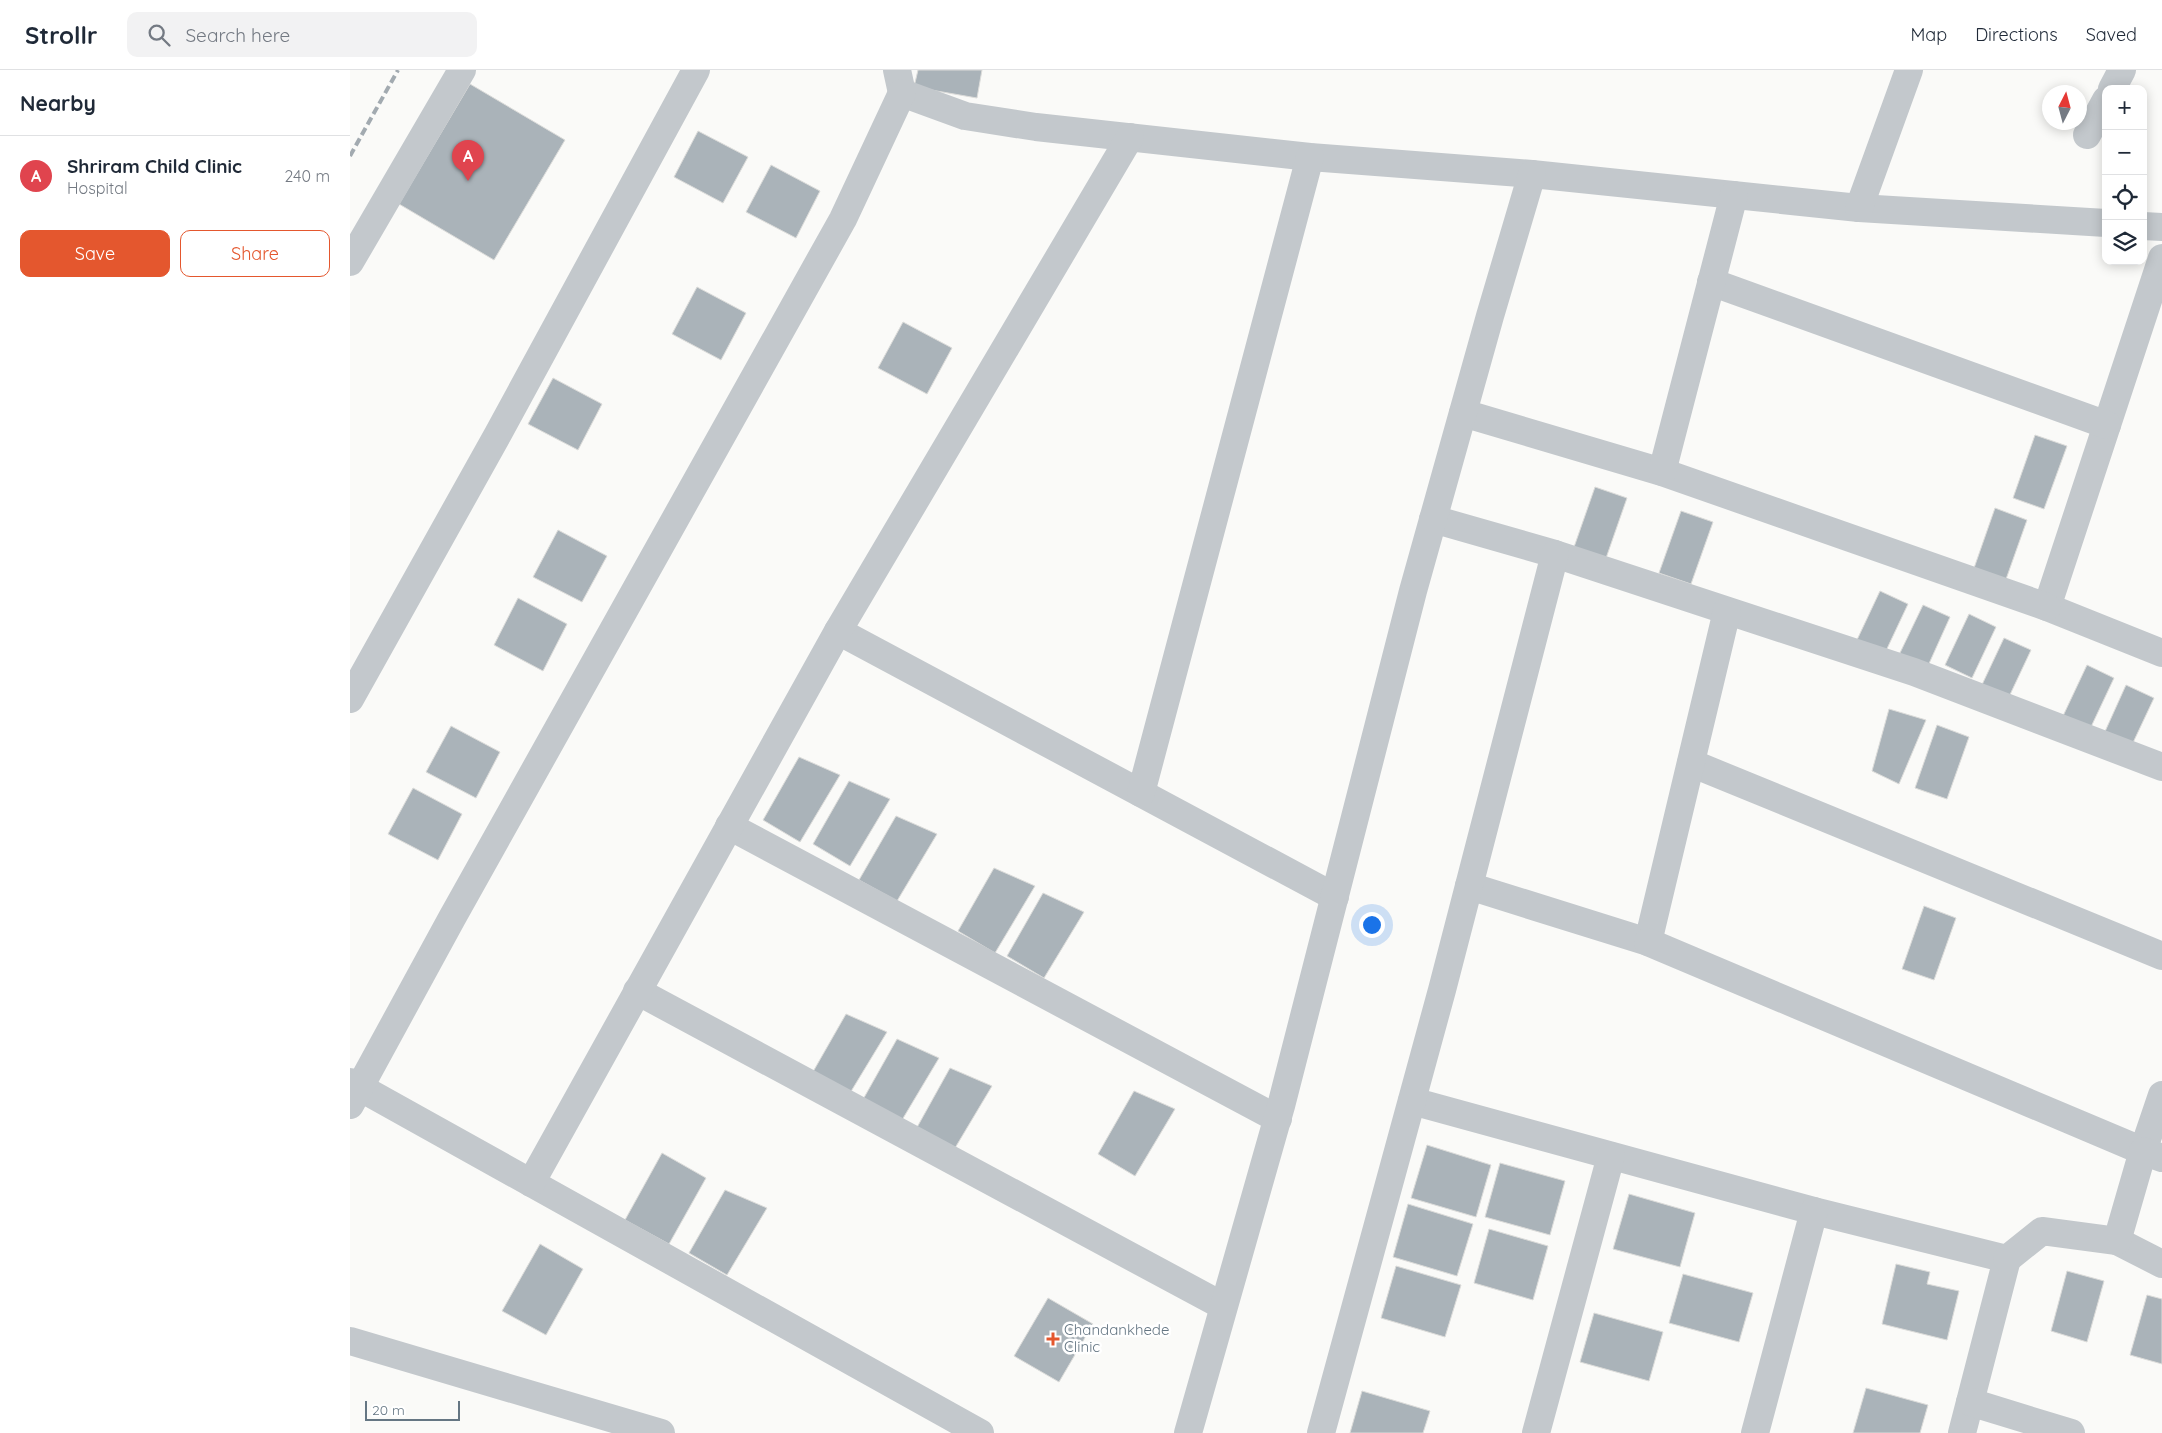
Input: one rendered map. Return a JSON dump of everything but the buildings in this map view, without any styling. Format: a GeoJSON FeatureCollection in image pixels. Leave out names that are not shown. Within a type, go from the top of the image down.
{"type":"FeatureCollection","features":[{"type":"Feature","properties":{"kind":"street"},"geometry":{"type":"LineString","coordinates":[[350,262],[462,70]]}},
{"type":"Feature","properties":{"kind":"street"},"geometry":{"type":"LineString","coordinates":[[350,699],[498,434],[696,70]]}},
{"type":"Feature","properties":{"kind":"street"},"geometry":{"type":"LineString","coordinates":[[1859,208],[1909,70]]}},
{"type":"Feature","properties":{"kind":"street"},"geometry":{"type":"LineString","coordinates":[[2114,85],[2122,70]]}},
{"type":"Feature","properties":{"kind":"street"},"geometry":{"type":"LineString","coordinates":[[980,1433],[530,1183],[353,1091],[457,909],[843,219],[899,82],[965,116],[1036,127],[1310,157],[1532,174],[1859,208],[2102,224]]}},
{"type":"Feature","properties":{"kind":"street"},"geometry":{"type":"LineString","coordinates":[[2087,135],[2102,107]]}},
{"type":"Feature","properties":{"kind":"street"},"geometry":{"type":"LineString","coordinates":[[530,1183],[838,631],[1130,137]]}},
{"type":"Feature","properties":{"kind":"street"},"geometry":{"type":"LineString","coordinates":[[1141,793],[1310,157]]}},
{"type":"Feature","properties":{"kind":"street"},"geometry":{"type":"LineString","coordinates":[[1188,1433],[1278,1119],[1434,519],[1532,174]]}},
{"type":"Feature","properties":{"kind":"street"},"geometry":{"type":"LineString","coordinates":[[1662,472],[1734,195]]}},
{"type":"Feature","properties":{"kind":"street"},"geometry":{"type":"LineString","coordinates":[[2147,226],[2162,227]]}},
{"type":"Feature","properties":{"kind":"street"},"geometry":{"type":"LineString","coordinates":[[2047,608],[2162,258]]}},
{"type":"Feature","properties":{"kind":"street"},"geometry":{"type":"LineString","coordinates":[[1711,282],[2107,426]]}},
{"type":"Feature","properties":{"kind":"street"},"geometry":{"type":"LineString","coordinates":[[1463,413],[1662,472],[2047,608],[2162,653]]}},
{"type":"Feature","properties":{"kind":"street"},"geometry":{"type":"LineString","coordinates":[[1434,519],[1555,554],[1914,672],[2162,767]]}},
{"type":"Feature","properties":{"kind":"street"},"geometry":{"type":"LineString","coordinates":[[1321,1433],[1412,1102],[1555,554]]}},
{"type":"Feature","properties":{"kind":"street"},"geometry":{"type":"LineString","coordinates":[[1648,942],[1727,611]]}},
{"type":"Feature","properties":{"kind":"street"},"geometry":{"type":"LineString","coordinates":[[838,631],[1335,897]]}},
{"type":"Feature","properties":{"kind":"street"},"geometry":{"type":"LineString","coordinates":[[1691,763],[2162,956]]}},
{"type":"Feature","properties":{"kind":"street"},"geometry":{"type":"LineString","coordinates":[[729,826],[1278,1119]]}},
{"type":"Feature","properties":{"kind":"street"},"geometry":{"type":"LineString","coordinates":[[1469,886],[1648,942],[2152,1155]]}},
{"type":"Feature","properties":{"kind":"street"},"geometry":{"type":"LineString","coordinates":[[637,991],[1224,1306]]}},
{"type":"Feature","properties":{"kind":"street"},"geometry":{"type":"LineString","coordinates":[[2117,1241],[2152,1155],[2162,1095]]}},
{"type":"Feature","properties":{"kind":"street"},"geometry":{"type":"LineString","coordinates":[[1412,1102],[1814,1211],[2007,1259]]}},
{"type":"Feature","properties":{"kind":"street"},"geometry":{"type":"LineString","coordinates":[[1536,1433],[1611,1156]]}},
{"type":"Feature","properties":{"kind":"street"},"geometry":{"type":"LineString","coordinates":[[1755,1433],[1814,1211]]}},
{"type":"Feature","properties":{"kind":"street"},"geometry":{"type":"LineString","coordinates":[[1962,1433],[2007,1259],[2042,1231],[2117,1241],[2162,1264]]}},
{"type":"Feature","properties":{"kind":"street"},"geometry":{"type":"LineString","coordinates":[[350,1341],[660,1433]]}},
{"type":"Feature","properties":{"kind":"street"},"geometry":{"type":"LineString","coordinates":[[1970,1402],[2071,1433]]}},
{"type":"Feature","properties":{"kind":"railway"},"geometry":{"type":"LineString","coordinates":[[350,156],[398,70]]}},
{"type":"Feature","properties":{"kind":"place","name":"Shriram Child Clinic"},"geometry":{"type":"Point","coordinates":[468,181]}},
{"type":"Feature","properties":{"kind":"place","name":"Chandankhede Clinic"},"geometry":{"type":"Point","coordinates":[1053,1339]}}]}
